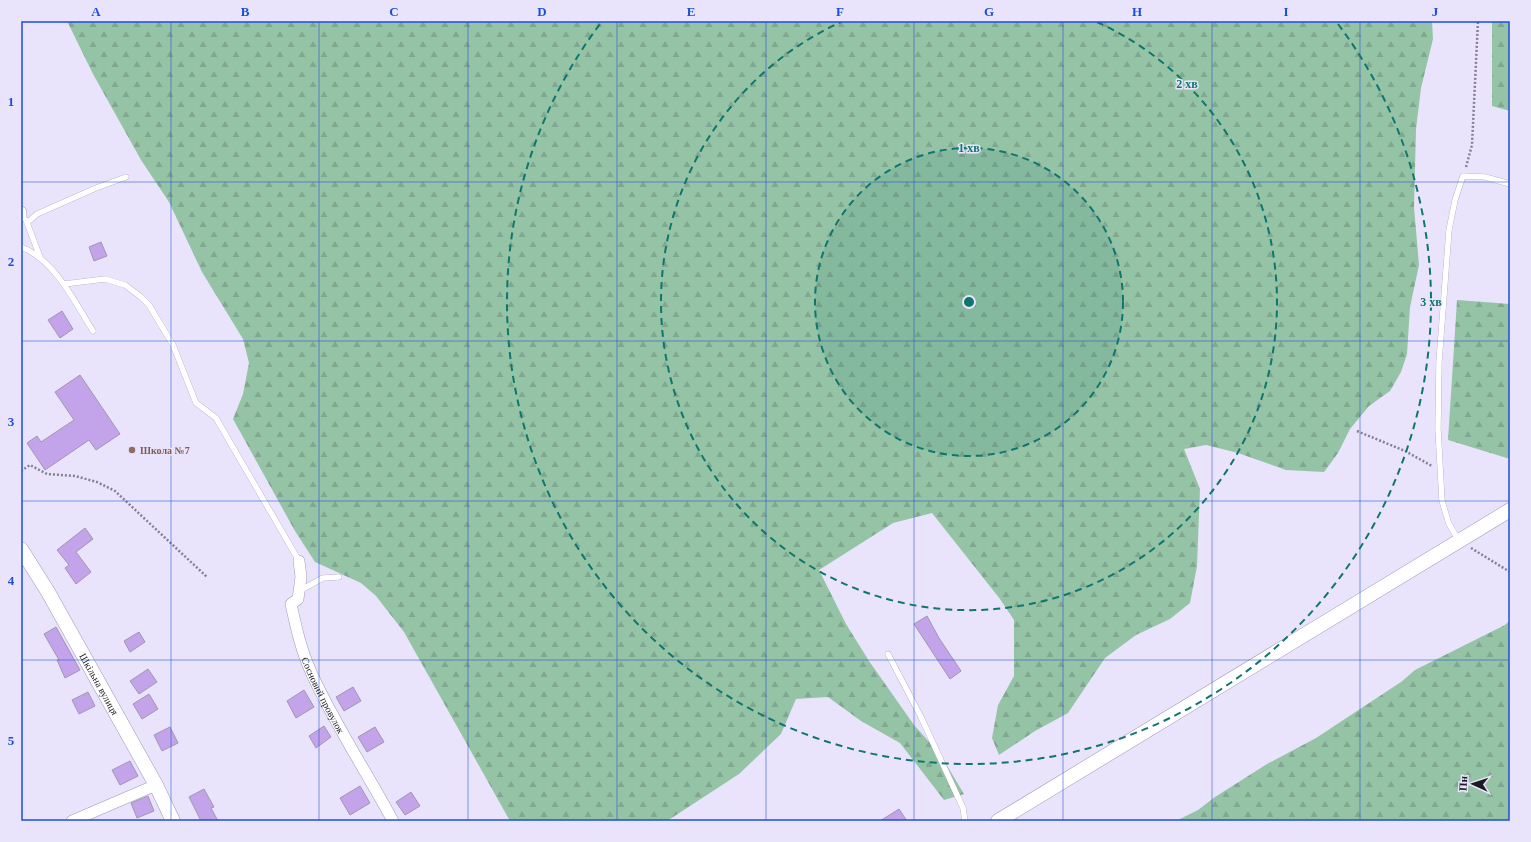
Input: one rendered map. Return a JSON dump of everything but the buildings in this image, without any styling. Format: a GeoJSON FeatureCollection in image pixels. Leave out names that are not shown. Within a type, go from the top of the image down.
{"type":"FeatureCollection","features":[{"type":"Feature","properties":{"kind":"street"},"geometry":{"type":"LineString","coordinates":[[998,821],[1510,510]]}},
{"type":"Feature","properties":{"kind":"street","name":"Шкільна вулиця"},"geometry":{"type":"LineString","coordinates":[[21,549],[48,592],[156,785],[174,821]]}},
{"type":"Feature","properties":{"kind":"street","name":"Сосновий провулок"},"geometry":{"type":"LineString","coordinates":[[299,561],[301,577],[298,599],[291,604],[297,633],[310,670],[327,705],[393,821]]}},
{"type":"Feature","properties":{"kind":"street"},"geometry":{"type":"LineString","coordinates":[[72,821],[156,785]]}},
{"type":"Feature","properties":{"kind":"lane"},"geometry":{"type":"LineString","coordinates":[[1459,541],[1449,524],[1442,501],[1439,473],[1438,429],[1440,362],[1444,279],[1450,222],[1463,176],[1485,177],[1510,184]]}},
{"type":"Feature","properties":{"kind":"lane"},"geometry":{"type":"LineString","coordinates":[[41,259],[23,217],[37,214],[96,188],[126,177]]}},
{"type":"Feature","properties":{"kind":"lane"},"geometry":{"type":"LineString","coordinates":[[21,247],[32,251],[64,284],[93,331]]}},
{"type":"Feature","properties":{"kind":"lane"},"geometry":{"type":"LineString","coordinates":[[64,284],[105,279],[125,285],[149,305],[173,345],[196,403],[216,418],[299,561]]}},
{"type":"Feature","properties":{"kind":"lane"},"geometry":{"type":"LineString","coordinates":[[299,591],[323,578],[339,577]]}},
{"type":"Feature","properties":{"kind":"lane"},"geometry":{"type":"LineString","coordinates":[[888,654],[921,717],[963,808],[965,821]]}},
{"type":"Feature","properties":{"kind":"path"},"geometry":{"type":"LineString","coordinates":[[1463,176],[1472,145],[1478,21]]}},
{"type":"Feature","properties":{"kind":"path"},"geometry":{"type":"LineString","coordinates":[[1357,431],[1405,451],[1431,466],[1439,473]]}},
{"type":"Feature","properties":{"kind":"path"},"geometry":{"type":"LineString","coordinates":[[21,471],[30,465],[47,474],[74,476],[97,482],[115,491],[207,577]]}},
{"type":"Feature","properties":{"kind":"path"},"geometry":{"type":"LineString","coordinates":[[1459,541],[1510,572]]}},
{"type":"Feature","properties":{"kind":"green space"},"geometry":{"type":"Polygon","coordinates":[[[67,21],[1432,21],[1433,39],[1421,88],[1416,129],[1414,207],[1419,265],[1410,307],[1407,354],[1401,372],[1390,391],[1369,406],[1350,429],[1338,453],[1324,472],[1286,470],[1238,453],[1206,445],[1184,449],[1200,489],[1197,566],[1190,603],[1170,619],[1136,635],[1105,658],[1068,713],[1035,731],[999,755],[992,738],[998,705],[1014,676],[1014,620],[1000,599],[932,513],[893,523],[819,570],[846,624],[869,661],[914,725],[940,754],[964,794],[944,800],[900,743],[861,721],[828,697],[796,699],[781,734],[739,774],[667,821],[510,821],[404,632],[376,596],[361,583],[315,562],[295,531],[233,419],[243,394],[249,363],[243,339],[202,272],[169,202],[141,160],[93,74],[67,21]]]}},
{"type":"Feature","properties":{"kind":"green space"},"geometry":{"type":"Polygon","coordinates":[[[1492,21],[1510,21],[1510,111],[1492,106],[1492,21]]]}},
{"type":"Feature","properties":{"kind":"green space"},"geometry":{"type":"Polygon","coordinates":[[[1457,300],[1510,304],[1510,459],[1448,440],[1457,300]]]}},
{"type":"Feature","properties":{"kind":"green space"},"geometry":{"type":"Polygon","coordinates":[[[1510,620],[1510,821],[1176,821],[1198,810],[1215,797],[1267,764],[1316,738],[1401,682],[1415,670],[1505,625],[1510,620]]]}},
{"type":"Feature","properties":{"kind":"place","name":"Школа №7"},"geometry":{"type":"Point","coordinates":[132,450]}}]}
